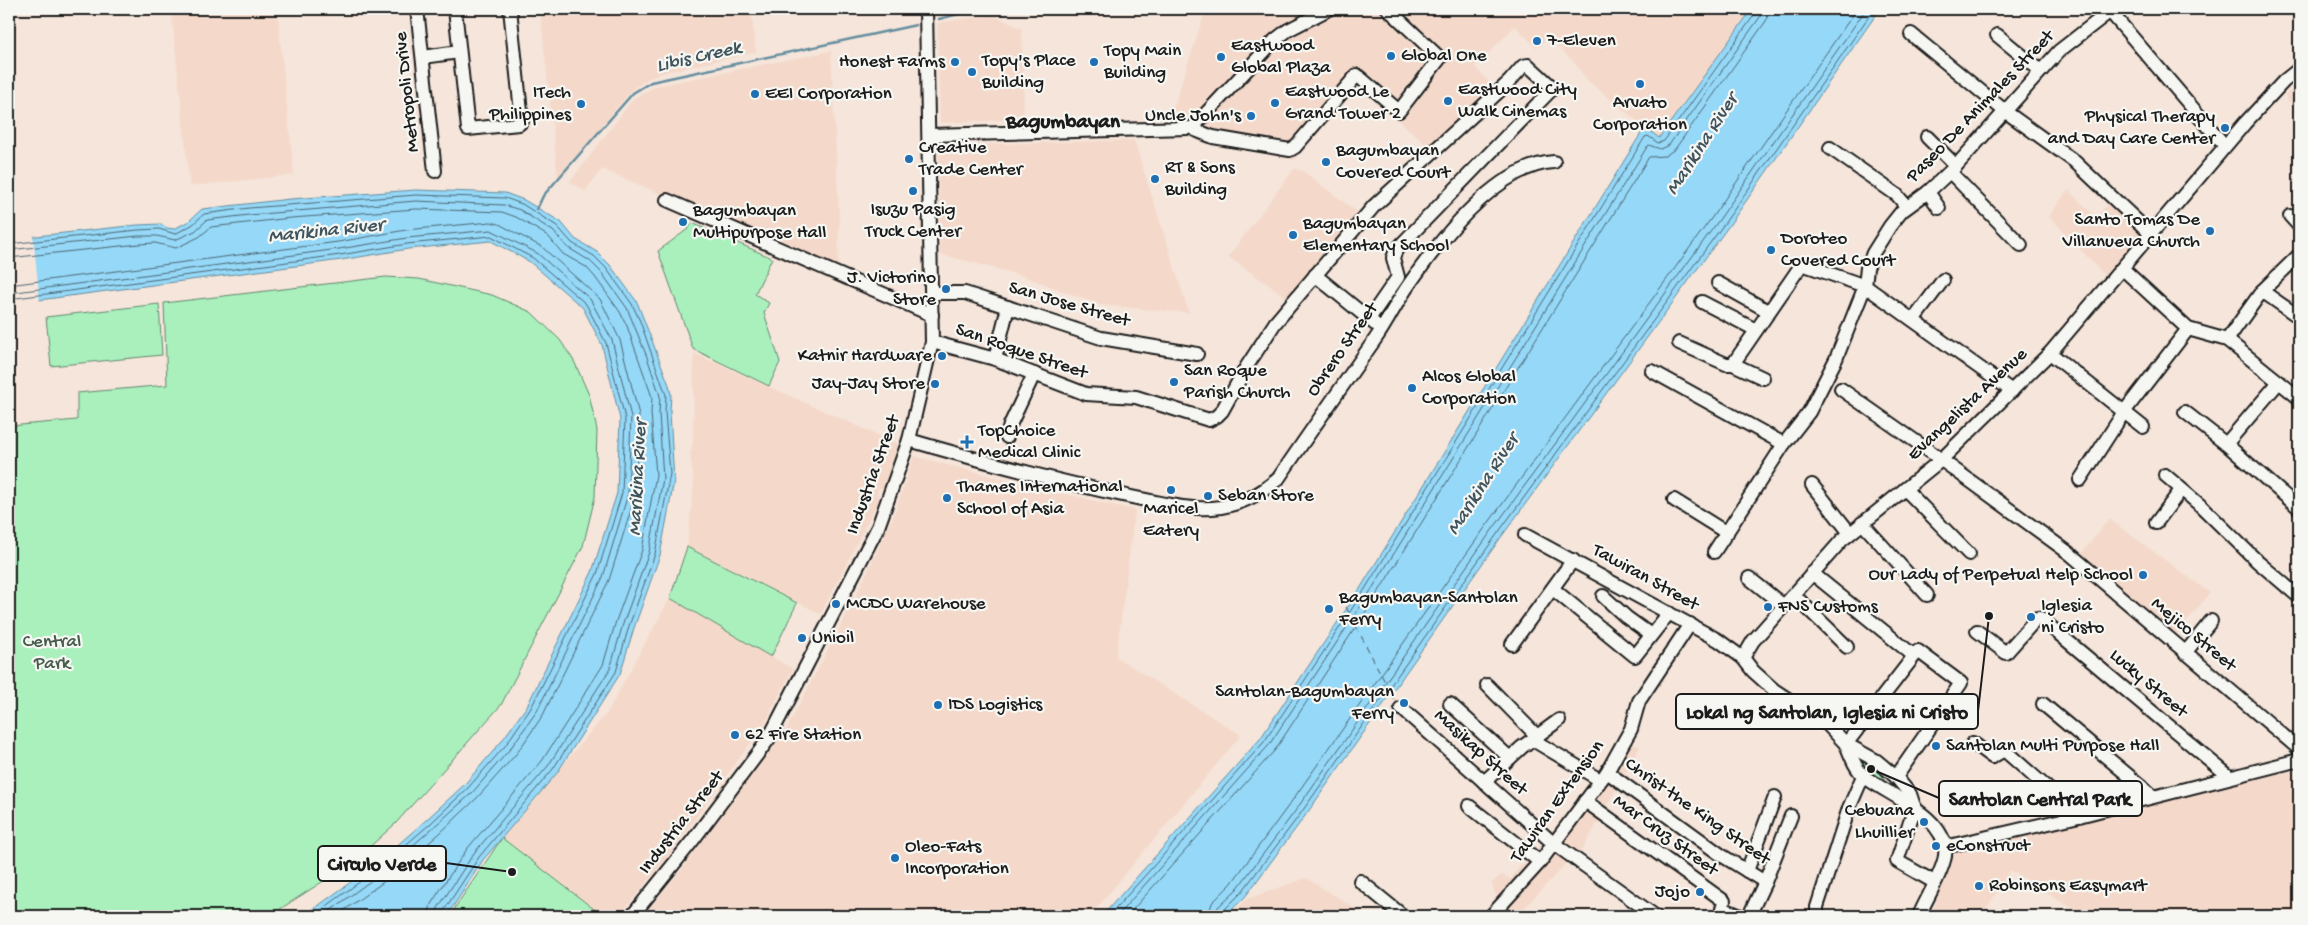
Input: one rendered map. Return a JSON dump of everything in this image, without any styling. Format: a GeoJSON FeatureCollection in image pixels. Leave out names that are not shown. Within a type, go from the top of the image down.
{"type":"FeatureCollection","features":[{"type":"Feature","properties":{"kind":"street","name":"Metropoli Drive"},"geometry":{"type":"LineString","coordinates":[[417,9],[435,170]]}},
{"type":"Feature","properties":{"kind":"street"},"geometry":{"type":"LineString","coordinates":[[455,9],[460,52],[465,133],[520,124],[522,121],[510,9]]}},
{"type":"Feature","properties":{"kind":"street","name":"Industria Street"},"geometry":{"type":"LineString","coordinates":[[632,916],[693,840],[768,740],[878,527],[909,440],[932,342],[930,135],[926,9]]}},
{"type":"Feature","properties":{"kind":"street"},"geometry":{"type":"LineString","coordinates":[[1193,128],[1275,40],[1288,30],[1330,9]]}},
{"type":"Feature","properties":{"kind":"street"},"geometry":{"type":"LineString","coordinates":[[930,135],[1193,128],[1213,138],[1290,150],[1357,75],[1399,111],[1440,58],[1388,9]]}},
{"type":"Feature","properties":{"kind":"street"},"geometry":{"type":"LineString","coordinates":[[2110,10],[2225,146]]}},
{"type":"Feature","properties":{"kind":"street","name":"Paseo De Animales Street"},"geometry":{"type":"LineString","coordinates":[[1714,552],[1784,444],[1809,412],[1832,368],[1865,286],[1867,268],[1873,253],[1898,215],[1928,192],[1953,169],[2059,51],[2110,10]]}},
{"type":"Feature","properties":{"kind":"street"},"geometry":{"type":"LineString","coordinates":[[1910,34],[2006,112],[2074,161],[2152,234]]}},
{"type":"Feature","properties":{"kind":"street"},"geometry":{"type":"LineString","coordinates":[[1996,35],[2041,71]]}},
{"type":"Feature","properties":{"kind":"street"},"geometry":{"type":"LineString","coordinates":[[423,57],[460,52]]}},
{"type":"Feature","properties":{"kind":"street","name":"San Roque Street"},"geometry":{"type":"LineString","coordinates":[[932,342],[995,359],[1086,394],[1136,397],[1209,420],[1222,411],[1246,366],[1275,323],[1374,206],[1509,82],[1523,66],[1528,64],[1553,88],[1396,250],[1393,258],[1398,277],[1369,319]]}},
{"type":"Feature","properties":{"kind":"street","name":"Evangelista Avenue"},"geometry":{"type":"LineString","coordinates":[[1744,658],[1753,641],[1812,573],[1850,533],[1941,460],[2050,353],[2123,269],[2225,146],[2284,81],[2299,70]]}},
{"type":"Feature","properties":{"kind":"street"},"geometry":{"type":"LineString","coordinates":[[1927,137],[2021,245]]}},
{"type":"Feature","properties":{"kind":"street"},"geometry":{"type":"LineString","coordinates":[[1830,148],[1896,195],[1907,207]]}},
{"type":"Feature","properties":{"kind":"street","name":"Obrero Street"},"geometry":{"type":"LineString","coordinates":[[909,440],[1051,480],[1173,505],[1219,507],[1243,501],[1260,494],[1278,479],[1382,330],[1409,284],[1464,216],[1486,195],[1511,176],[1542,162],[1554,162]]}},
{"type":"Feature","properties":{"kind":"street"},"geometry":{"type":"LineString","coordinates":[[1928,192],[1939,208]]}},
{"type":"Feature","properties":{"kind":"street"},"geometry":{"type":"LineString","coordinates":[[667,200],[932,314]]}},
{"type":"Feature","properties":{"kind":"street"},"geometry":{"type":"LineString","coordinates":[[2290,216],[2299,226]]}},
{"type":"Feature","properties":{"kind":"street"},"geometry":{"type":"LineString","coordinates":[[2227,340],[2262,291],[2299,255]]}},
{"type":"Feature","properties":{"kind":"street"},"geometry":{"type":"LineString","coordinates":[[1733,364],[1802,264],[1865,286],[1914,319],[2012,391]]}},
{"type":"Feature","properties":{"kind":"street"},"geometry":{"type":"LineString","coordinates":[[2123,269],[2188,329],[2227,340],[2299,398]]}},
{"type":"Feature","properties":{"kind":"street"},"geometry":{"type":"LineString","coordinates":[[1315,275],[1382,330]]}},
{"type":"Feature","properties":{"kind":"street"},"geometry":{"type":"LineString","coordinates":[[1914,319],[1943,280]]}},
{"type":"Feature","properties":{"kind":"street"},"geometry":{"type":"LineString","coordinates":[[1718,283],[1768,311]]}},
{"type":"Feature","properties":{"kind":"street"},"geometry":{"type":"LineString","coordinates":[[2262,291],[2299,317]]}},
{"type":"Feature","properties":{"kind":"street","name":"San Jose Street"},"geometry":{"type":"LineString","coordinates":[[932,293],[965,293],[1101,338],[1197,354]]}},
{"type":"Feature","properties":{"kind":"street"},"geometry":{"type":"LineString","coordinates":[[1702,302],[1756,330]]}},
{"type":"Feature","properties":{"kind":"street"},"geometry":{"type":"LineString","coordinates":[[995,359],[1008,307]]}},
{"type":"Feature","properties":{"kind":"street"},"geometry":{"type":"LineString","coordinates":[[2080,480],[2124,412],[2188,329]]}},
{"type":"Feature","properties":{"kind":"street"},"geometry":{"type":"LineString","coordinates":[[1679,343],[1763,378]]}},
{"type":"Feature","properties":{"kind":"street"},"geometry":{"type":"LineString","coordinates":[[2050,353],[2143,427]]}},
{"type":"Feature","properties":{"kind":"street"},"geometry":{"type":"LineString","coordinates":[[1652,371],[1784,444]]}},
{"type":"Feature","properties":{"kind":"street"},"geometry":{"type":"LineString","coordinates":[[1007,437],[1010,425],[1034,374]]}},
{"type":"Feature","properties":{"kind":"street"},"geometry":{"type":"LineString","coordinates":[[2226,444],[2279,382]]}},
{"type":"Feature","properties":{"kind":"street","name":"Mejico Street"},"geometry":{"type":"LineString","coordinates":[[1841,389],[2069,553],[2299,749]]}},
{"type":"Feature","properties":{"kind":"street"},"geometry":{"type":"LineString","coordinates":[[2185,412],[2226,444],[2299,508]]}},
{"type":"Feature","properties":{"kind":"street"},"geometry":{"type":"LineString","coordinates":[[2165,475],[2201,506],[2258,562],[2299,597]]}},
{"type":"Feature","properties":{"kind":"street"},"geometry":{"type":"LineString","coordinates":[[1812,485],[1850,533]]}},
{"type":"Feature","properties":{"kind":"street"},"geometry":{"type":"LineString","coordinates":[[1905,489],[1969,554]]}},
{"type":"Feature","properties":{"kind":"street"},"geometry":{"type":"LineString","coordinates":[[2156,522],[2181,490]]}},
{"type":"Feature","properties":{"kind":"street"},"geometry":{"type":"LineString","coordinates":[[1674,500],[1727,533]]}},
{"type":"Feature","properties":{"kind":"street"},"geometry":{"type":"LineString","coordinates":[[1862,523],[1926,594]]}},
{"type":"Feature","properties":{"kind":"street","name":"Tawiran Street"},"geometry":{"type":"LineString","coordinates":[[1526,535],[1690,624],[1744,658]]}},
{"type":"Feature","properties":{"kind":"street"},"geometry":{"type":"LineString","coordinates":[[1512,644],[1573,560]]}},
{"type":"Feature","properties":{"kind":"street"},"geometry":{"type":"LineString","coordinates":[[1812,573],[1913,656]]}},
{"type":"Feature","properties":{"kind":"street"},"geometry":{"type":"LineString","coordinates":[[1749,578],[1784,606]]}},
{"type":"Feature","properties":{"kind":"street"},"geometry":{"type":"LineString","coordinates":[[1553,590],[1635,656],[1669,613]]}},
{"type":"Feature","properties":{"kind":"street"},"geometry":{"type":"LineString","coordinates":[[1794,595],[1846,647]]}},
{"type":"Feature","properties":{"kind":"street"},"geometry":{"type":"LineString","coordinates":[[1603,596],[1626,617],[1651,635]]}},
{"type":"Feature","properties":{"kind":"street","name":"Lucky Street"},"geometry":{"type":"LineString","coordinates":[[1977,631],[2006,654],[2037,618],[2040,618],[2230,777]]}},
{"type":"Feature","properties":{"kind":"street"},"geometry":{"type":"LineString","coordinates":[[2185,653],[2211,621]]}},
{"type":"Feature","properties":{"kind":"street","name":"Tawiran Extension"},"geometry":{"type":"LineString","coordinates":[[1490,916],[1540,862],[1553,842],[1604,776],[1631,728],[1639,701],[1690,624]]}},
{"type":"Feature","properties":{"kind":"street"},"geometry":{"type":"LineString","coordinates":[[1846,744],[1918,651],[1961,683],[1896,777]]}},
{"type":"Feature","properties":{"kind":"street"},"geometry":{"type":"LineString","coordinates":[[1744,658],[1745,662],[1769,686],[1828,725],[1846,744],[1863,776],[1914,806],[1938,833],[1945,846],[1945,857],[1919,916]]}},
{"type":"Feature","properties":{"kind":"street","name":"Christ the King Street"},"geometry":{"type":"LineString","coordinates":[[1486,685],[1536,738],[1604,776],[1721,855],[1765,882]]}},
{"type":"Feature","properties":{"kind":"street"},"geometry":{"type":"LineString","coordinates":[[1450,704],[1510,758]]}},
{"type":"Feature","properties":{"kind":"street"},"geometry":{"type":"LineString","coordinates":[[2043,704],[2153,796]]}},
{"type":"Feature","properties":{"kind":"street","name":"Masikap Street"},"geometry":{"type":"LineString","coordinates":[[1400,708],[1553,842],[1650,915]]}},
{"type":"Feature","properties":{"kind":"street"},"geometry":{"type":"LineString","coordinates":[[1484,782],[1510,758],[1559,720]]}},
{"type":"Feature","properties":{"kind":"street"},"geometry":{"type":"LineString","coordinates":[[1973,743],[1992,757],[2004,750],[2079,816]]}},
{"type":"Feature","properties":{"kind":"street"},"geometry":{"type":"LineString","coordinates":[[1846,744],[1877,761],[1896,777],[1910,794],[1914,806],[1897,861],[1934,882]]}},
{"type":"Feature","properties":{"kind":"street"},"geometry":{"type":"LineString","coordinates":[[1945,846],[2079,816],[2299,760]]}},
{"type":"Feature","properties":{"kind":"street"},"geometry":{"type":"LineString","coordinates":[[1817,916],[1817,907],[1834,853],[1849,808],[1863,776]]}},
{"type":"Feature","properties":{"kind":"street"},"geometry":{"type":"LineString","coordinates":[[1747,870],[1775,797]]}},
{"type":"Feature","properties":{"kind":"street","name":"Mar Cruz Street"},"geometry":{"type":"LineString","coordinates":[[1585,801],[1741,916]]}},
{"type":"Feature","properties":{"kind":"street"},"geometry":{"type":"LineString","coordinates":[[1469,806],[1540,862]]}},
{"type":"Feature","properties":{"kind":"street"},"geometry":{"type":"LineString","coordinates":[[1749,916],[1765,882],[1791,816]]}},
{"type":"Feature","properties":{"kind":"street"},"geometry":{"type":"LineString","coordinates":[[1360,881],[1403,916]]}},
{"type":"Feature","properties":{"kind":"shaded area"},"geometry":{"type":"Polygon","coordinates":[[[171,9],[277,9],[294,175],[190,186],[171,9]]]}},
{"type":"Feature","properties":{"kind":"shaded area"},"geometry":{"type":"Polygon","coordinates":[[[540,9],[751,9],[756,52],[662,73],[647,79],[633,89],[558,178],[540,9]]]}},
{"type":"Feature","properties":{"kind":"shaded area"},"geometry":{"type":"Polygon","coordinates":[[[1206,9],[1752,9],[1659,139],[1588,81],[1573,61],[1547,37],[1537,48],[1515,26],[1475,67],[1496,90],[1432,150],[1358,83],[1294,160],[1206,139],[1170,118],[1206,9]]]}},
{"type":"Feature","properties":{"kind":"shaded area"},"geometry":{"type":"Polygon","coordinates":[[[993,15],[1022,29],[1024,119],[940,123],[937,23],[993,15]]]}},
{"type":"Feature","properties":{"kind":"shaded area","name":"EEI Corporation"},"geometry":{"type":"Polygon","coordinates":[[[831,51],[839,217],[838,269],[602,169],[585,191],[570,182],[634,98],[656,86],[831,51]]]}},
{"type":"Feature","properties":{"kind":"shaded area"},"geometry":{"type":"Polygon","coordinates":[[[2299,83],[2299,119],[2285,95],[2299,83]]]}},
{"type":"Feature","properties":{"kind":"shaded area"},"geometry":{"type":"Polygon","coordinates":[[[1134,140],[1189,313],[1100,305],[1023,276],[940,254],[938,146],[1134,140]]]}},
{"type":"Feature","properties":{"kind":"shaded area","name":"Bagumbayan Elementary School"},"geometry":{"type":"Polygon","coordinates":[[[1294,169],[1303,171],[1357,212],[1291,300],[1228,257],[1294,169]]]}},
{"type":"Feature","properties":{"kind":"shaded area"},"geometry":{"type":"Polygon","coordinates":[[[2068,190],[2096,217],[2112,200],[2147,231],[2106,277],[2049,216],[2068,190]]]}},
{"type":"Feature","properties":{"kind":"shaded area"},"geometry":{"type":"Polygon","coordinates":[[[694,353],[898,444],[884,489],[878,488],[878,501],[821,614],[687,547],[694,483],[690,453],[693,444],[694,353]]]}},
{"type":"Feature","properties":{"kind":"shaded area"},"geometry":{"type":"Polygon","coordinates":[[[914,456],[1034,487],[1135,510],[1116,657],[1241,735],[1090,916],[643,916],[681,870],[787,728],[851,606],[893,517],[914,456]]]}},
{"type":"Feature","properties":{"kind":"shaded area","name":"Our Lady of Perpetual Help School"},"geometry":{"type":"Polygon","coordinates":[[[2109,519],[2210,593],[2174,637],[2079,557],[2109,519]]]}},
{"type":"Feature","properties":{"kind":"shaded area"},"geometry":{"type":"Polygon","coordinates":[[[670,598],[793,669],[765,723],[666,859],[619,916],[603,916],[501,837],[607,713],[670,598]]]}},
{"type":"Feature","properties":{"kind":"shaded area"},"geometry":{"type":"Polygon","coordinates":[[[1621,739],[1640,747],[1585,845],[1575,858],[1571,858],[1517,916],[1508,916],[1494,891],[1492,883],[1501,875],[1511,879],[1520,865],[1537,860],[1587,794],[1621,739]]]}},
{"type":"Feature","properties":{"kind":"shaded area"},"geometry":{"type":"Polygon","coordinates":[[[2299,769],[2299,916],[2086,916],[2010,870],[1982,916],[1942,916],[1933,910],[1956,851],[2299,769]]]}},
{"type":"Feature","properties":{"kind":"shaded area"},"geometry":{"type":"Polygon","coordinates":[[[1306,878],[1368,916],[1228,916],[1247,899],[1306,878]]]}},
{"type":"Feature","properties":{"kind":"green space"},"geometry":{"type":"Polygon","coordinates":[[[692,223],[772,258],[755,294],[769,303],[764,313],[780,362],[769,386],[693,349],[658,251],[688,229],[692,223]]]}},
{"type":"Feature","properties":{"kind":"green space","name":"Central Park"},"geometry":{"type":"Polygon","coordinates":[[[386,277],[419,279],[492,295],[531,312],[560,340],[574,361],[589,395],[597,430],[595,497],[583,546],[501,705],[396,823],[353,862],[277,911],[216,916],[9,916],[9,426],[77,420],[77,393],[167,385],[164,303],[386,277]]]}},
{"type":"Feature","properties":{"kind":"green space"},"geometry":{"type":"Polygon","coordinates":[[[159,304],[162,355],[51,366],[46,317],[159,304]]]}},
{"type":"Feature","properties":{"kind":"green space"},"geometry":{"type":"Polygon","coordinates":[[[687,547],[797,603],[771,657],[670,598],[687,547]]]}},
{"type":"Feature","properties":{"kind":"green space"},"geometry":{"type":"Polygon","coordinates":[[[1859,754],[1880,772],[1884,780],[1881,782],[1866,771],[1856,755],[1859,754]]]}},
{"type":"Feature","properties":{"kind":"green space"},"geometry":{"type":"Polygon","coordinates":[[[502,838],[603,916],[452,916],[456,906],[502,838]]]}},
{"type":"Feature","properties":{"kind":"water","name":"Marikina River"},"geometry":{"type":"Polygon","coordinates":[[[1752,9],[1880,9],[1728,227],[1499,540],[1305,816],[1245,897],[1225,916],[1102,916],[1260,739],[1361,587],[1645,127],[1659,138],[1752,9]]]}},
{"type":"Feature","properties":{"kind":"water","name":"Marikina River"},"geometry":{"type":"Polygon","coordinates":[[[416,190],[505,193],[524,200],[561,222],[575,239],[597,252],[610,265],[637,302],[669,385],[671,394],[670,412],[674,481],[660,555],[620,674],[557,773],[483,860],[449,913],[443,916],[304,916],[377,863],[464,785],[501,742],[527,706],[592,572],[617,493],[620,419],[602,345],[583,308],[530,262],[491,241],[408,249],[341,260],[9,304],[9,239],[137,225],[161,224],[167,228],[174,229],[189,221],[202,209],[290,199],[416,190]]]}},
{"type":"Feature","properties":{"kind":"pier"},"geometry":{"type":"Polygon","coordinates":[[[33,235],[40,303],[11,307],[9,237],[33,235]]]}},
{"type":"Feature","properties":{"kind":"waterway","name":"Libis Creek"},"geometry":{"type":"LineString","coordinates":[[939,19],[977,9]]}},
{"type":"Feature","properties":{"kind":"waterway","name":"Libis Creek"},"geometry":{"type":"LineString","coordinates":[[537,209],[543,196],[633,93],[651,82],[916,25]]}},
{"type":"Feature","properties":{"kind":"ferry route"},"geometry":{"type":"LineString","coordinates":[[1346,607],[1396,703]]}},
{"type":"Feature","properties":{"kind":"place","name":"7-Eleven"},"geometry":{"type":"Point","coordinates":[1537,41]}},
{"type":"Feature","properties":{"kind":"place","name":"Global One"},"geometry":{"type":"Point","coordinates":[1391,56]}},
{"type":"Feature","properties":{"kind":"place","name":"Eastwood Global Plaza"},"geometry":{"type":"Point","coordinates":[1221,57]}},
{"type":"Feature","properties":{"kind":"place","name":"Honest Farms"},"geometry":{"type":"Point","coordinates":[955,62]}},
{"type":"Feature","properties":{"kind":"place","name":"Topy Main Building"},"geometry":{"type":"Point","coordinates":[1094,62]}},
{"type":"Feature","properties":{"kind":"place","name":"Topy's Place Building"},"geometry":{"type":"Point","coordinates":[972,72]}},
{"type":"Feature","properties":{"kind":"place","name":"Arvato Corporation"},"geometry":{"type":"Point","coordinates":[1640,84]}},
{"type":"Feature","properties":{"kind":"place","name":"EEI Corporation"},"geometry":{"type":"Point","coordinates":[755,94]}},
{"type":"Feature","properties":{"kind":"place","name":"Eastwood City Walk Cinemas"},"geometry":{"type":"Point","coordinates":[1448,101]}},
{"type":"Feature","properties":{"kind":"place","name":"Eastwood Le Grand Tower 2"},"geometry":{"type":"Point","coordinates":[1275,103]}},
{"type":"Feature","properties":{"kind":"place","name":"ITech Philippines"},"geometry":{"type":"Point","coordinates":[581,104]}},
{"type":"Feature","properties":{"kind":"place","name":"Uncle John's"},"geometry":{"type":"Point","coordinates":[1251,116]}},
{"type":"Feature","properties":{"kind":"place","name":"Physical Therapy and Day Care Center"},"geometry":{"type":"Point","coordinates":[2225,128]}},
{"type":"Feature","properties":{"kind":"place","name":"Creative Trade Center"},"geometry":{"type":"Point","coordinates":[909,159]}},
{"type":"Feature","properties":{"kind":"place","name":"Bagumbayan Covered Court"},"geometry":{"type":"Point","coordinates":[1326,162]}},
{"type":"Feature","properties":{"kind":"place","name":"RT & Sons Building"},"geometry":{"type":"Point","coordinates":[1155,179]}},
{"type":"Feature","properties":{"kind":"place","name":"Isuzu Pasig Truck Center"},"geometry":{"type":"Point","coordinates":[913,191]}},
{"type":"Feature","properties":{"kind":"place","name":"Bagumbayan Multipurpose Hall"},"geometry":{"type":"Point","coordinates":[683,222]}},
{"type":"Feature","properties":{"kind":"place","name":"Santo Tomas De Villanueva Church"},"geometry":{"type":"Point","coordinates":[2210,231]}},
{"type":"Feature","properties":{"kind":"place","name":"Bagumbayan Elementary School"},"geometry":{"type":"Point","coordinates":[1293,235]}},
{"type":"Feature","properties":{"kind":"place","name":"Doroteo Covered Court"},"geometry":{"type":"Point","coordinates":[1771,250]}},
{"type":"Feature","properties":{"kind":"place","name":"J. Victorino Store"},"geometry":{"type":"Point","coordinates":[946,289]}},
{"type":"Feature","properties":{"kind":"place","name":"Katnir Hardware"},"geometry":{"type":"Point","coordinates":[942,356]}},
{"type":"Feature","properties":{"kind":"place","name":"San Roque Parish Church"},"geometry":{"type":"Point","coordinates":[1174,382]}},
{"type":"Feature","properties":{"kind":"place","name":"Jay-Jay Store"},"geometry":{"type":"Point","coordinates":[935,384]}},
{"type":"Feature","properties":{"kind":"place","name":"Alcos Global Corporation"},"geometry":{"type":"Point","coordinates":[1412,388]}},
{"type":"Feature","properties":{"kind":"place","name":"TopChoice Medical Clinic"},"geometry":{"type":"Point","coordinates":[967,442]}},
{"type":"Feature","properties":{"kind":"place","name":"Maricel Eatery"},"geometry":{"type":"Point","coordinates":[1171,490]}},
{"type":"Feature","properties":{"kind":"place","name":"Seban Store"},"geometry":{"type":"Point","coordinates":[1208,496]}},
{"type":"Feature","properties":{"kind":"place","name":"Thames International School of Asia"},"geometry":{"type":"Point","coordinates":[947,498]}},
{"type":"Feature","properties":{"kind":"place","name":"Our Lady of Perpetual Help School"},"geometry":{"type":"Point","coordinates":[2143,575]}},
{"type":"Feature","properties":{"kind":"place","name":"MCDC Warehouse"},"geometry":{"type":"Point","coordinates":[836,604]}},
{"type":"Feature","properties":{"kind":"place","name":"FNS Customs"},"geometry":{"type":"Point","coordinates":[1768,607]}},
{"type":"Feature","properties":{"kind":"place","name":"Bagumbayan-Santolan Ferry"},"geometry":{"type":"Point","coordinates":[1329,609]}},
{"type":"Feature","properties":{"kind":"place","name":"Lokal ng Santolan, Iglesia ni Cristo"},"geometry":{"type":"Point","coordinates":[1989,616]}},
{"type":"Feature","properties":{"kind":"place","name":"Iglesia ni Cristo"},"geometry":{"type":"Point","coordinates":[2031,617]}},
{"type":"Feature","properties":{"kind":"place","name":"Unioil"},"geometry":{"type":"Point","coordinates":[802,638]}},
{"type":"Feature","properties":{"kind":"place","name":"Santolan-Bagumbayan Ferry"},"geometry":{"type":"Point","coordinates":[1404,703]}},
{"type":"Feature","properties":{"kind":"place","name":"IDS Logistics"},"geometry":{"type":"Point","coordinates":[938,705]}},
{"type":"Feature","properties":{"kind":"place","name":"62 Fire Station"},"geometry":{"type":"Point","coordinates":[735,735]}},
{"type":"Feature","properties":{"kind":"place","name":"Santolan Multi Purpose Hall"},"geometry":{"type":"Point","coordinates":[1936,746]}},
{"type":"Feature","properties":{"kind":"place","name":"Santolan Central Park"},"geometry":{"type":"Point","coordinates":[1871,769]}},
{"type":"Feature","properties":{"kind":"place","name":"Cebuana Lhuillier"},"geometry":{"type":"Point","coordinates":[1924,822]}},
{"type":"Feature","properties":{"kind":"place","name":"eConstruct"},"geometry":{"type":"Point","coordinates":[1936,846]}},
{"type":"Feature","properties":{"kind":"place","name":"Oleo-Fats Incorporation"},"geometry":{"type":"Point","coordinates":[895,858]}},
{"type":"Feature","properties":{"kind":"place","name":"Circulo Verde"},"geometry":{"type":"Point","coordinates":[512,872]}},
{"type":"Feature","properties":{"kind":"place","name":"Robinsons Easymart"},"geometry":{"type":"Point","coordinates":[1979,886]}},
{"type":"Feature","properties":{"kind":"place","name":"Jojo"},"geometry":{"type":"Point","coordinates":[1700,892]}},
{"type":"Feature","properties":{"kind":"district","name":"Bagumbayan"},"geometry":{"type":"Point","coordinates":[1063,123]}}]}
